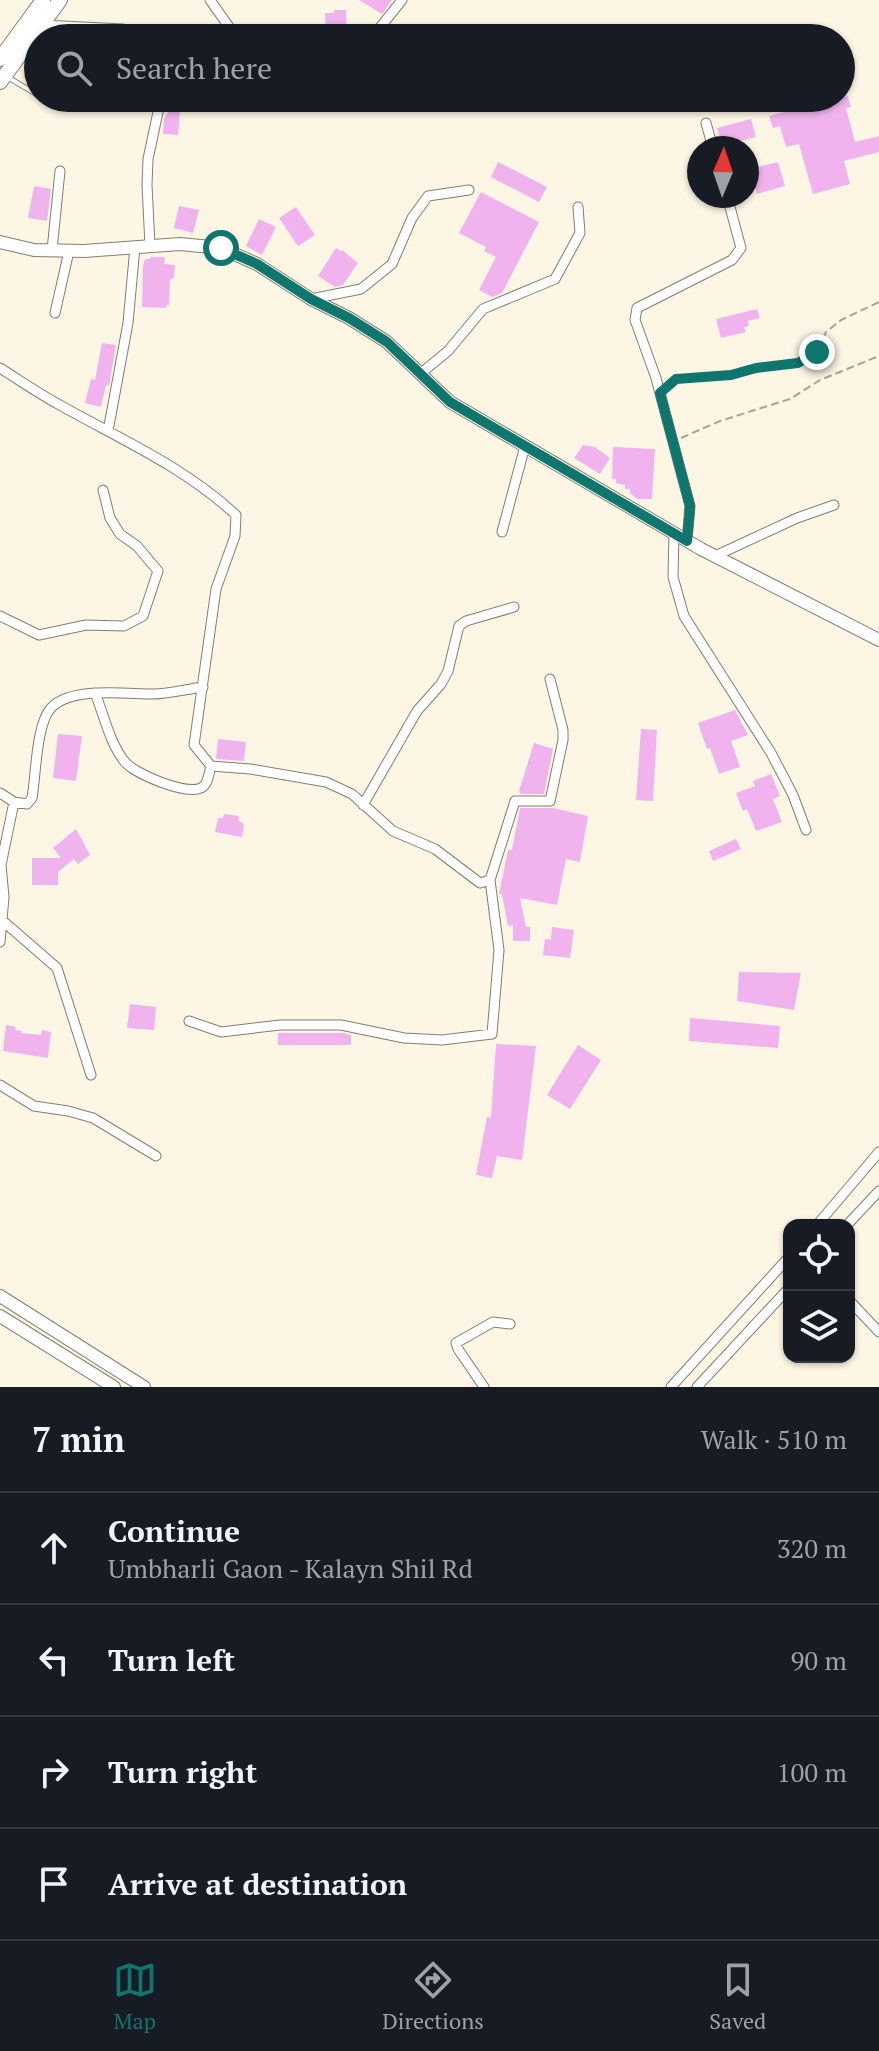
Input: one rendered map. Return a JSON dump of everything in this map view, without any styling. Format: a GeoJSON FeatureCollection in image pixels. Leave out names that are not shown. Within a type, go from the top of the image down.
{"type":"FeatureCollection","features":[{"type":"Feature","properties":{"kind":"main road"},"geometry":{"type":"LineString","coordinates":[[26,24],[43,0]]}},
{"type":"Feature","properties":{"kind":"main road"},"geometry":{"type":"LineString","coordinates":[[45,24],[60,0]]}},
{"type":"Feature","properties":{"kind":"main road"},"geometry":{"type":"LineString","coordinates":[[0,59],[24,26]]}},
{"type":"Feature","properties":{"kind":"main road"},"geometry":{"type":"LineString","coordinates":[[2,78],[24,51]]}},
{"type":"Feature","properties":{"kind":"street"},"geometry":{"type":"LineString","coordinates":[[210,0],[227,24]]}},
{"type":"Feature","properties":{"kind":"street"},"geometry":{"type":"LineString","coordinates":[[383,24],[402,0]]}},
{"type":"Feature","properties":{"kind":"street"},"geometry":{"type":"LineString","coordinates":[[150,246],[148,159],[158,112]]}},
{"type":"Feature","properties":{"kind":"street"},"geometry":{"type":"LineString","coordinates":[[706,123],[710,136]]}},
{"type":"Feature","properties":{"kind":"street"},"geometry":{"type":"LineString","coordinates":[[52,250],[60,171]]}},
{"type":"Feature","properties":{"kind":"street"},"geometry":{"type":"LineString","coordinates":[[311,299],[361,289],[392,264],[412,218],[428,196],[469,190]]}},
{"type":"Feature","properties":{"kind":"street"},"geometry":{"type":"LineString","coordinates":[[420,374],[448,351],[483,309],[555,279],[580,233],[578,207]]}},
{"type":"Feature","properties":{"kind":"street"},"geometry":{"type":"LineString","coordinates":[[687,541],[690,506],[660,393],[635,320],[637,308],[732,260],[741,248],[730,208]]}},
{"type":"Feature","properties":{"kind":"street"},"geometry":{"type":"LineString","coordinates":[[0,242],[34,250],[69,251],[180,244],[221,248],[257,264],[387,342],[450,402],[687,541],[879,640]]}},
{"type":"Feature","properties":{"kind":"street"},"geometry":{"type":"LineString","coordinates":[[108,431],[128,323],[135,247]]}},
{"type":"Feature","properties":{"kind":"street"},"geometry":{"type":"LineString","coordinates":[[55,313],[69,251]]}},
{"type":"Feature","properties":{"kind":"street"},"geometry":{"type":"LineString","coordinates":[[0,368],[209,490],[236,515],[235,536],[216,589],[194,745],[211,766],[250,769],[326,782],[352,794],[393,831],[435,849],[480,883],[490,880]]}},
{"type":"Feature","properties":{"kind":"street"},"geometry":{"type":"LineString","coordinates":[[502,532],[525,446]]}},
{"type":"Feature","properties":{"kind":"street"},"geometry":{"type":"LineString","coordinates":[[0,616],[39,635],[86,625],[124,626],[143,616],[158,571],[137,546],[120,534],[110,518],[103,490]]}},
{"type":"Feature","properties":{"kind":"street"},"geometry":{"type":"LineString","coordinates":[[715,556],[797,518],[834,505]]}},
{"type":"Feature","properties":{"kind":"street"},"geometry":{"type":"LineString","coordinates":[[674,533],[673,577],[684,616],[771,753],[793,795],[806,830]]}},
{"type":"Feature","properties":{"kind":"street"},"geometry":{"type":"LineString","coordinates":[[363,805],[417,711],[441,684],[448,671],[459,626],[466,621],[514,607]]}},
{"type":"Feature","properties":{"kind":"street"},"geometry":{"type":"LineString","coordinates":[[189,1021],[221,1032],[280,1025],[341,1025],[404,1038],[442,1040],[492,1034],[499,950],[490,880],[515,801],[550,801],[563,730],[550,679]]}},
{"type":"Feature","properties":{"kind":"street"},"geometry":{"type":"LineString","coordinates":[[0,793],[14,802],[27,804],[32,798],[41,731],[50,708],[65,700],[105,691],[156,694],[203,687]]}},
{"type":"Feature","properties":{"kind":"street"},"geometry":{"type":"LineString","coordinates":[[95,693],[120,754],[127,765],[138,772],[190,790],[205,785],[211,766]]}},
{"type":"Feature","properties":{"kind":"street"},"geometry":{"type":"LineString","coordinates":[[0,942],[3,921],[1,865],[14,802]]}},
{"type":"Feature","properties":{"kind":"street"},"geometry":{"type":"LineString","coordinates":[[3,921],[57,968],[91,1075]]}},
{"type":"Feature","properties":{"kind":"street"},"geometry":{"type":"LineString","coordinates":[[0,1085],[34,1106],[93,1118],[156,1156]]}},
{"type":"Feature","properties":{"kind":"street"},"geometry":{"type":"LineString","coordinates":[[822,1219],[879,1152]]}},
{"type":"Feature","properties":{"kind":"street"},"geometry":{"type":"LineString","coordinates":[[853,1219],[879,1191]]}},
{"type":"Feature","properties":{"kind":"street"},"geometry":{"type":"LineString","coordinates":[[671,1387],[783,1264]]}},
{"type":"Feature","properties":{"kind":"street"},"geometry":{"type":"LineString","coordinates":[[697,1387],[786,1291]]}},
{"type":"Feature","properties":{"kind":"street"},"geometry":{"type":"LineString","coordinates":[[0,1296],[144,1387]]}},
{"type":"Feature","properties":{"kind":"street"},"geometry":{"type":"LineString","coordinates":[[855,1306],[879,1332]]}},
{"type":"Feature","properties":{"kind":"street"},"geometry":{"type":"LineString","coordinates":[[0,1316],[114,1387]]}},
{"type":"Feature","properties":{"kind":"street"},"geometry":{"type":"LineString","coordinates":[[484,1387],[456,1343],[493,1322],[510,1324]]}},
{"type":"Feature","properties":{"kind":"lane"},"geometry":{"type":"LineString","coordinates":[[2,78],[24,88]]}},
{"type":"Feature","properties":{"kind":"path"},"geometry":{"type":"LineString","coordinates":[[660,393],[676,379],[731,375],[756,368],[798,363],[817,352],[826,332],[841,320],[879,302]]}},
{"type":"Feature","properties":{"kind":"path"},"geometry":{"type":"LineString","coordinates":[[673,442],[720,421],[790,399],[820,380],[879,356]]}},
{"type":"Feature","properties":{"kind":"building"},"geometry":{"type":"Polygon","coordinates":[[[359,0],[392,0],[382,14],[359,0]]]}},
{"type":"Feature","properties":{"kind":"building"},"geometry":{"type":"Polygon","coordinates":[[[334,10],[346,10],[346,24],[325,24],[325,13],[334,13],[334,10]]]}},
{"type":"Feature","properties":{"kind":"building"},"geometry":{"type":"Polygon","coordinates":[[[168,112],[180,112],[178,135],[163,134],[164,119],[168,112]]]}},
{"type":"Feature","properties":{"kind":"building"},"geometry":{"type":"Polygon","coordinates":[[[784,112],[847,112],[855,142],[879,136],[879,152],[844,161],[850,184],[813,194],[799,144],[786,147],[780,126],[773,128],[769,116],[784,112]]]}},
{"type":"Feature","properties":{"kind":"building"},"geometry":{"type":"Polygon","coordinates":[[[751,119],[756,136],[719,136],[717,128],[751,119]]]}},
{"type":"Feature","properties":{"kind":"building"},"geometry":{"type":"Polygon","coordinates":[[[498,162],[547,187],[539,202],[491,177],[498,162]]]}},
{"type":"Feature","properties":{"kind":"building"},"geometry":{"type":"Polygon","coordinates":[[[778,162],[785,186],[759,193],[759,167],[778,162]]]}},
{"type":"Feature","properties":{"kind":"building"},"geometry":{"type":"Polygon","coordinates":[[[34,186],[51,189],[47,221],[28,218],[34,186]]]}},
{"type":"Feature","properties":{"kind":"building"},"geometry":{"type":"Polygon","coordinates":[[[481,192],[539,222],[502,293],[492,297],[479,290],[496,257],[484,251],[486,247],[459,233],[481,192]]]}},
{"type":"Feature","properties":{"kind":"building"},"geometry":{"type":"Polygon","coordinates":[[[179,206],[199,210],[193,233],[174,228],[179,206]]]}},
{"type":"Feature","properties":{"kind":"building"},"geometry":{"type":"Polygon","coordinates":[[[296,207],[315,235],[298,246],[279,218],[296,207]]]}},
{"type":"Feature","properties":{"kind":"building"},"geometry":{"type":"Polygon","coordinates":[[[259,219],[276,227],[262,255],[246,246],[259,219]]]}},
{"type":"Feature","properties":{"kind":"building"},"geometry":{"type":"Polygon","coordinates":[[[336,248],[358,263],[343,285],[335,287],[318,276],[336,248]]]}},
{"type":"Feature","properties":{"kind":"building"},"geometry":{"type":"Polygon","coordinates":[[[165,257],[164,264],[175,265],[166,308],[142,307],[143,266],[145,259],[165,257]]]}},
{"type":"Feature","properties":{"kind":"building"},"geometry":{"type":"Polygon","coordinates":[[[757,309],[760,318],[748,321],[749,326],[744,327],[746,332],[721,338],[716,319],[757,309]]]}},
{"type":"Feature","properties":{"kind":"building"},"geometry":{"type":"Polygon","coordinates":[[[102,343],[116,345],[109,386],[106,385],[101,407],[85,403],[91,379],[95,380],[102,343]]]}},
{"type":"Feature","properties":{"kind":"building"},"geometry":{"type":"Polygon","coordinates":[[[583,445],[595,447],[610,458],[600,474],[574,458],[583,445]]]}},
{"type":"Feature","properties":{"kind":"building"},"geometry":{"type":"Polygon","coordinates":[[[613,447],[655,449],[652,499],[637,499],[630,489],[625,489],[625,485],[612,479],[613,447]]]}},
{"type":"Feature","properties":{"kind":"building"},"geometry":{"type":"Polygon","coordinates":[[[735,710],[748,735],[731,741],[740,767],[719,774],[698,723],[735,710]]]}},
{"type":"Feature","properties":{"kind":"building"},"geometry":{"type":"Polygon","coordinates":[[[641,729],[657,730],[653,801],[636,800],[641,729]]]}},
{"type":"Feature","properties":{"kind":"building"},"geometry":{"type":"Polygon","coordinates":[[[58,734],[82,736],[76,781],[53,778],[58,734]]]}},
{"type":"Feature","properties":{"kind":"building"},"geometry":{"type":"Polygon","coordinates":[[[218,739],[246,742],[244,761],[216,759],[218,739]]]}},
{"type":"Feature","properties":{"kind":"building"},"geometry":{"type":"Polygon","coordinates":[[[534,743],[553,749],[544,794],[521,794],[519,791],[534,743]]]}},
{"type":"Feature","properties":{"kind":"building"},"geometry":{"type":"Polygon","coordinates":[[[771,774],[780,796],[773,799],[782,822],[756,831],[736,793],[755,786],[753,781],[771,774]]]}},
{"type":"Feature","properties":{"kind":"building"},"geometry":{"type":"Polygon","coordinates":[[[520,808],[553,808],[588,816],[580,862],[566,859],[557,905],[520,898],[526,927],[530,927],[530,941],[513,941],[513,925],[508,926],[502,894],[499,894],[520,808]]]}},
{"type":"Feature","properties":{"kind":"building"},"geometry":{"type":"Polygon","coordinates":[[[224,814],[239,816],[238,820],[244,824],[242,837],[215,832],[218,818],[223,818],[224,814]]]}},
{"type":"Feature","properties":{"kind":"building"},"geometry":{"type":"Polygon","coordinates":[[[76,829],[90,855],[78,864],[74,859],[58,872],[58,885],[32,885],[32,858],[61,858],[53,848],[76,829]]]}},
{"type":"Feature","properties":{"kind":"building"},"geometry":{"type":"Polygon","coordinates":[[[736,839],[741,849],[713,861],[709,851],[736,839]]]}},
{"type":"Feature","properties":{"kind":"building"},"geometry":{"type":"Polygon","coordinates":[[[552,927],[574,930],[570,958],[543,955],[545,939],[551,940],[552,927]]]}},
{"type":"Feature","properties":{"kind":"building"},"geometry":{"type":"Polygon","coordinates":[[[739,972],[801,973],[794,1010],[737,1001],[739,972]]]}},
{"type":"Feature","properties":{"kind":"building"},"geometry":{"type":"Polygon","coordinates":[[[130,1004],[156,1007],[154,1030],[127,1028],[130,1004]]]}},
{"type":"Feature","properties":{"kind":"building"},"geometry":{"type":"Polygon","coordinates":[[[690,1018],[780,1026],[778,1048],[689,1041],[690,1018]]]}},
{"type":"Feature","properties":{"kind":"building"},"geometry":{"type":"Polygon","coordinates":[[[6,1025],[16,1027],[15,1030],[21,1033],[41,1035],[42,1030],[51,1032],[48,1058],[3,1051],[6,1025]]]}},
{"type":"Feature","properties":{"kind":"building"},"geometry":{"type":"Polygon","coordinates":[[[278,1033],[343,1033],[351,1035],[351,1045],[278,1045],[278,1033]]]}},
{"type":"Feature","properties":{"kind":"building"},"geometry":{"type":"Polygon","coordinates":[[[496,1044],[536,1046],[522,1160],[497,1156],[492,1178],[476,1175],[487,1117],[491,1118],[496,1044]]]}},
{"type":"Feature","properties":{"kind":"building"},"geometry":{"type":"Polygon","coordinates":[[[578,1045],[601,1060],[570,1109],[547,1095],[578,1045]]]}},
{"type":"Feature","properties":{"kind":"route"},"geometry":{"type":"LineString","coordinates":[[221,248],[257,264],[311,299],[349,318],[387,342],[450,402],[687,541],[690,506],[660,393],[676,379],[697,375],[731,375],[756,368],[798,363],[817,352]]}}]}
